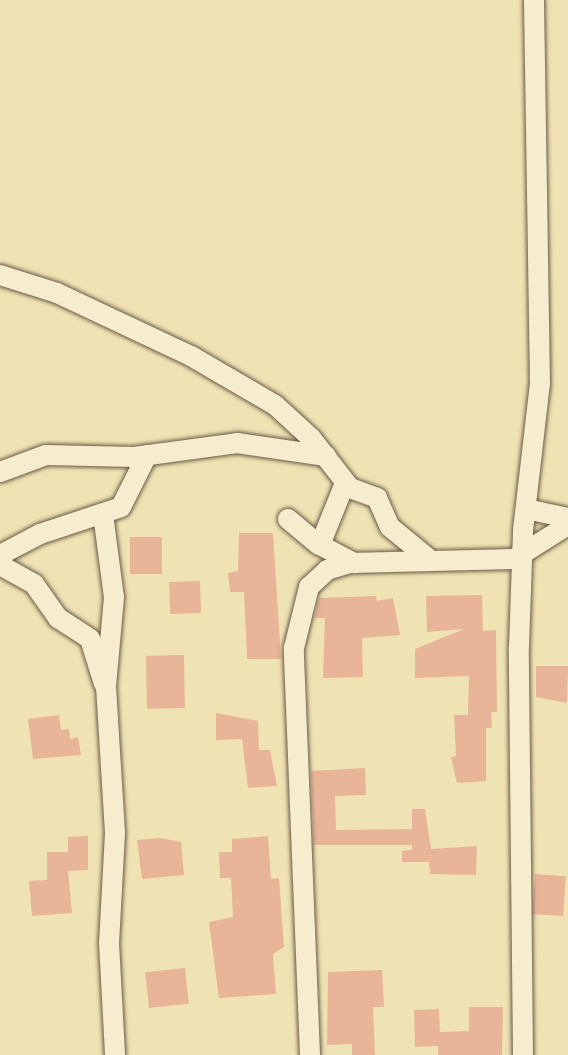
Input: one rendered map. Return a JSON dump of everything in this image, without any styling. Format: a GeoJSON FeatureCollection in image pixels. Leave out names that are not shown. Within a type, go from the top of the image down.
{"type":"FeatureCollection","features":[{"type":"Feature","properties":{"kind":"street"},"geometry":{"type":"LineString","coordinates":[[523,1055],[517,853],[522,557],[540,384],[534,0]]}},
{"type":"Feature","properties":{"kind":"street"},"geometry":{"type":"LineString","coordinates":[[0,275],[57,294],[191,356],[274,405],[326,456],[345,483],[377,498],[390,527],[430,560]]}},
{"type":"Feature","properties":{"kind":"street"},"geometry":{"type":"LineString","coordinates":[[0,472],[46,455],[147,455],[244,443],[326,456]]}},
{"type":"Feature","properties":{"kind":"street"},"geometry":{"type":"LineString","coordinates":[[0,555],[40,534],[121,507],[147,455]]}},
{"type":"Feature","properties":{"kind":"street"},"geometry":{"type":"LineString","coordinates":[[320,545],[345,483]]}},
{"type":"Feature","properties":{"kind":"street"},"geometry":{"type":"LineString","coordinates":[[526,509],[568,518]]}},
{"type":"Feature","properties":{"kind":"street"},"geometry":{"type":"LineString","coordinates":[[103,514],[114,597],[106,686],[115,833],[109,943],[114,1055]]}},
{"type":"Feature","properties":{"kind":"street"},"geometry":{"type":"LineString","coordinates":[[288,519],[320,545],[354,563]]}},
{"type":"Feature","properties":{"kind":"street"},"geometry":{"type":"LineString","coordinates":[[310,1055],[294,648],[309,587],[327,570],[354,563],[522,557],[568,525]]}},
{"type":"Feature","properties":{"kind":"street"},"geometry":{"type":"LineString","coordinates":[[0,565],[34,585],[58,618],[90,639],[106,686]]}},
{"type":"Feature","properties":{"kind":"building"},"geometry":{"type":"Polygon","coordinates":[[[239,533],[273,533],[281,659],[247,659],[244,592],[230,592],[228,573],[238,571],[239,533]]]}},
{"type":"Feature","properties":{"kind":"building"},"geometry":{"type":"Polygon","coordinates":[[[130,537],[162,537],[162,574],[130,574],[130,537]]]}},
{"type":"Feature","properties":{"kind":"building"},"geometry":{"type":"Polygon","coordinates":[[[200,581],[201,613],[170,614],[169,582],[200,581]]]}},
{"type":"Feature","properties":{"kind":"building"},"geometry":{"type":"Polygon","coordinates":[[[482,595],[483,631],[496,630],[497,712],[491,712],[492,728],[486,728],[486,781],[457,783],[451,757],[456,756],[454,715],[468,715],[469,676],[415,678],[415,649],[464,629],[427,632],[426,596],[482,595]]]}},
{"type":"Feature","properties":{"kind":"building"},"geometry":{"type":"Polygon","coordinates":[[[376,596],[377,601],[393,598],[400,635],[362,638],[363,677],[323,678],[325,618],[315,618],[319,598],[376,596]]]}},
{"type":"Feature","properties":{"kind":"building"},"geometry":{"type":"Polygon","coordinates":[[[184,655],[185,708],[147,709],[146,656],[184,655]]]}},
{"type":"Feature","properties":{"kind":"building"},"geometry":{"type":"Polygon","coordinates":[[[536,666],[568,666],[567,703],[536,697],[536,666]]]}},
{"type":"Feature","properties":{"kind":"building"},"geometry":{"type":"Polygon","coordinates":[[[216,713],[258,721],[259,750],[270,750],[277,786],[248,788],[242,739],[216,740],[216,713]]]}},
{"type":"Feature","properties":{"kind":"building"},"geometry":{"type":"Polygon","coordinates":[[[59,715],[61,730],[69,729],[70,739],[78,737],[81,755],[33,759],[28,719],[59,715]]]}},
{"type":"Feature","properties":{"kind":"building"},"geometry":{"type":"Polygon","coordinates":[[[365,768],[366,795],[335,796],[336,830],[412,829],[412,809],[425,809],[431,849],[477,846],[476,875],[430,874],[429,862],[402,862],[402,851],[412,850],[412,845],[314,845],[311,771],[365,768]]]}},
{"type":"Feature","properties":{"kind":"building"},"geometry":{"type":"Polygon","coordinates":[[[88,836],[88,870],[68,871],[72,913],[32,916],[29,881],[47,880],[47,852],[68,852],[68,837],[88,836]]]}},
{"type":"Feature","properties":{"kind":"building"},"geometry":{"type":"Polygon","coordinates":[[[268,836],[271,879],[279,878],[284,947],[273,954],[276,994],[219,998],[209,922],[233,917],[231,878],[220,878],[219,852],[232,852],[232,839],[268,836]]]}},
{"type":"Feature","properties":{"kind":"building"},"geometry":{"type":"Polygon","coordinates":[[[160,838],[181,842],[184,875],[142,879],[137,840],[160,838]]]}},
{"type":"Feature","properties":{"kind":"building"},"geometry":{"type":"Polygon","coordinates":[[[535,874],[566,876],[563,916],[532,914],[535,874]]]}},
{"type":"Feature","properties":{"kind":"building"},"geometry":{"type":"Polygon","coordinates":[[[185,968],[189,1004],[149,1008],[145,972],[185,968]]]}},
{"type":"Feature","properties":{"kind":"building"},"geometry":{"type":"Polygon","coordinates":[[[382,970],[384,1007],[373,1007],[375,1055],[352,1055],[352,1044],[327,1045],[328,972],[382,970]]]}},
{"type":"Feature","properties":{"kind":"building"},"geometry":{"type":"Polygon","coordinates":[[[469,1007],[503,1007],[502,1055],[438,1055],[438,1046],[415,1047],[414,1010],[439,1009],[440,1032],[469,1031],[469,1007]]]}}]}
